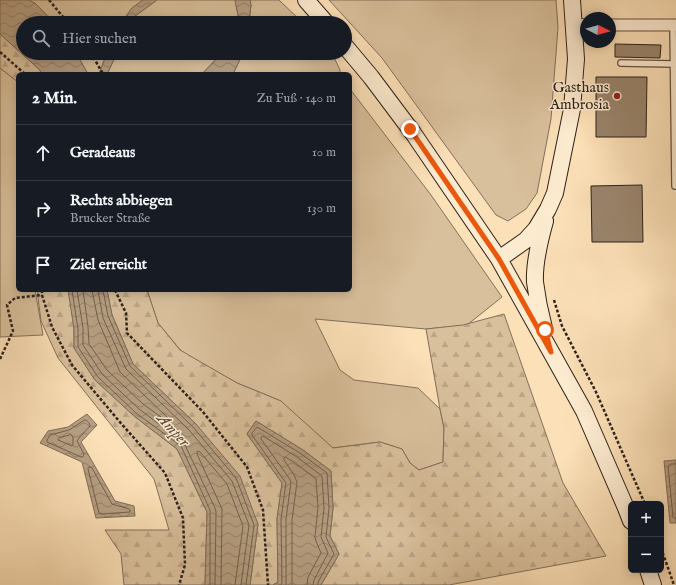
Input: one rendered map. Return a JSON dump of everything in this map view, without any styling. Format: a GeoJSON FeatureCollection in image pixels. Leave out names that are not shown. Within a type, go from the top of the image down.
{"type":"FeatureCollection","features":[{"type":"Feature","properties":{"kind":"main road"},"geometry":{"type":"LineString","coordinates":[[306,0],[320,16]]}},
{"type":"Feature","properties":{"kind":"main road"},"geometry":{"type":"LineString","coordinates":[[499,259],[526,240],[536,229],[548,209],[555,193],[572,109],[580,24],[572,0]]}},
{"type":"Feature","properties":{"kind":"main road"},"geometry":{"type":"LineString","coordinates":[[352,54],[413,133],[499,259],[584,411],[628,514]]}},
{"type":"Feature","properties":{"kind":"main road"},"geometry":{"type":"LineString","coordinates":[[548,209],[537,256],[535,280],[538,302],[551,352]]}},
{"type":"Feature","properties":{"kind":"main road"},"geometry":{"type":"LineString","coordinates":[[649,573],[654,585]]}},
{"type":"Feature","properties":{"kind":"street"},"geometry":{"type":"LineString","coordinates":[[616,25],[675,25]]}},
{"type":"Feature","properties":{"kind":"lane"},"geometry":{"type":"LineString","coordinates":[[675,25],[675,186]]}},
{"type":"Feature","properties":{"kind":"lane"},"geometry":{"type":"LineString","coordinates":[[621,63],[674,64]]}},
{"type":"Feature","properties":{"kind":"path"},"geometry":{"type":"LineString","coordinates":[[49,0],[62,16]]}},
{"type":"Feature","properties":{"kind":"path"},"geometry":{"type":"LineString","coordinates":[[0,52],[23,72]]}},
{"type":"Feature","properties":{"kind":"path"},"geometry":{"type":"LineString","coordinates":[[96,60],[102,72]]}},
{"type":"Feature","properties":{"kind":"path"},"geometry":{"type":"LineString","coordinates":[[116,292],[126,313],[127,334],[203,412],[247,467],[263,510],[268,585]]}},
{"type":"Feature","properties":{"kind":"path"},"geometry":{"type":"LineString","coordinates":[[0,359],[13,331],[7,304],[15,298],[42,295],[52,328],[72,365],[165,473],[183,518],[185,565],[179,585]]}},
{"type":"Feature","properties":{"kind":"path"},"geometry":{"type":"LineString","coordinates":[[552,296],[562,326],[596,392],[644,501]]}},
{"type":"Feature","properties":{"kind":"path"},"geometry":{"type":"LineString","coordinates":[[664,557],[674,585]]}},
{"type":"Feature","properties":{"kind":"green space"},"geometry":{"type":"Polygon","coordinates":[[[29,0],[143,0],[132,8],[126,16],[47,16],[36,4],[29,0]]]}},
{"type":"Feature","properties":{"kind":"green space"},"geometry":{"type":"Polygon","coordinates":[[[157,0],[235,0],[238,16],[135,16],[157,0]]]}},
{"type":"Feature","properties":{"kind":"green space"},"geometry":{"type":"Polygon","coordinates":[[[250,0],[279,0],[296,16],[250,16],[250,0]]]}},
{"type":"Feature","properties":{"kind":"green space"},"geometry":{"type":"Polygon","coordinates":[[[329,0],[556,0],[558,27],[551,119],[537,193],[526,209],[508,221],[496,215],[382,58],[352,25],[352,16],[344,16],[329,0]]]}},
{"type":"Feature","properties":{"kind":"green space"},"geometry":{"type":"Polygon","coordinates":[[[0,34],[16,48],[16,60],[29,60],[40,72],[16,72],[16,80],[0,68],[0,34]]]}},
{"type":"Feature","properties":{"kind":"green space"},"geometry":{"type":"Polygon","coordinates":[[[80,60],[104,60],[100,72],[87,72],[80,60]]]}},
{"type":"Feature","properties":{"kind":"green space"},"geometry":{"type":"Polygon","coordinates":[[[114,60],[215,60],[204,72],[108,72],[114,60]]]}},
{"type":"Feature","properties":{"kind":"green space"},"geometry":{"type":"Polygon","coordinates":[[[240,60],[335,60],[340,70],[340,72],[234,72],[240,60]]]}},
{"type":"Feature","properties":{"kind":"green space"},"geometry":{"type":"Polygon","coordinates":[[[0,68],[16,80],[16,292],[35,292],[43,335],[0,337],[0,68]]]}},
{"type":"Feature","properties":{"kind":"green space"},"geometry":{"type":"Polygon","coordinates":[[[352,92],[431,195],[502,297],[467,325],[426,329],[315,319],[340,370],[354,380],[418,388],[440,409],[444,428],[443,462],[419,470],[410,463],[402,449],[380,442],[333,448],[311,431],[281,401],[237,383],[182,352],[158,323],[148,292],[352,292],[352,92]]]}},
{"type":"Feature","properties":{"kind":"green space"},"geometry":{"type":"Polygon","coordinates":[[[37,292],[69,292],[74,329],[74,348],[95,380],[134,416],[177,449],[207,512],[205,585],[124,585],[121,554],[105,530],[169,530],[154,479],[58,358],[41,321],[37,292]]]}},
{"type":"Feature","properties":{"kind":"green space"},"geometry":{"type":"Polygon","coordinates":[[[107,292],[148,292],[158,323],[180,350],[237,383],[281,401],[333,448],[380,442],[402,449],[410,463],[419,470],[443,462],[444,428],[426,329],[463,325],[504,314],[563,483],[606,556],[449,585],[321,585],[339,554],[330,536],[333,508],[331,471],[303,450],[256,421],[247,434],[282,483],[277,519],[278,582],[273,585],[250,585],[258,524],[196,424],[133,364],[112,315],[107,292]]]}},
{"type":"Feature","properties":{"kind":"water"},"geometry":{"type":"Polygon","coordinates":[[[0,0],[29,0],[36,4],[47,16],[16,16],[16,48],[0,34],[0,0]]]}},
{"type":"Feature","properties":{"kind":"water"},"geometry":{"type":"Polygon","coordinates":[[[143,0],[157,0],[135,16],[126,16],[132,8],[143,0]]]}},
{"type":"Feature","properties":{"kind":"water"},"geometry":{"type":"Polygon","coordinates":[[[235,0],[250,0],[250,16],[238,16],[235,0]]]}},
{"type":"Feature","properties":{"kind":"water"},"geometry":{"type":"Polygon","coordinates":[[[29,60],[80,60],[87,72],[40,72],[29,60]]]}},
{"type":"Feature","properties":{"kind":"water"},"geometry":{"type":"Polygon","coordinates":[[[104,60],[114,60],[108,72],[100,72],[104,60]]]}},
{"type":"Feature","properties":{"kind":"water"},"geometry":{"type":"Polygon","coordinates":[[[215,60],[240,60],[234,72],[204,72],[215,60]]]}},
{"type":"Feature","properties":{"kind":"water","name":"Amper"},"geometry":{"type":"Polygon","coordinates":[[[68,292],[107,292],[112,315],[133,364],[196,424],[240,476],[258,524],[250,585],[205,585],[207,512],[177,449],[134,416],[95,380],[74,348],[74,329],[68,292]]]}},
{"type":"Feature","properties":{"kind":"water"},"geometry":{"type":"Polygon","coordinates":[[[87,414],[97,425],[81,442],[115,501],[134,506],[135,516],[96,518],[82,462],[40,443],[48,431],[68,427],[87,414]]]}},
{"type":"Feature","properties":{"kind":"water"},"geometry":{"type":"Polygon","coordinates":[[[256,421],[303,450],[331,471],[333,508],[330,536],[339,554],[321,585],[273,585],[278,582],[277,519],[282,483],[247,434],[256,421]]]}},
{"type":"Feature","properties":{"kind":"water"},"geometry":{"type":"Polygon","coordinates":[[[676,460],[676,523],[670,523],[664,461],[676,460]]]}},
{"type":"Feature","properties":{"kind":"building"},"geometry":{"type":"Polygon","coordinates":[[[616,44],[661,45],[660,58],[615,57],[616,44]]]}},
{"type":"Feature","properties":{"kind":"building"},"geometry":{"type":"Polygon","coordinates":[[[596,77],[647,77],[646,137],[596,137],[596,77]]]}},
{"type":"Feature","properties":{"kind":"building"},"geometry":{"type":"Polygon","coordinates":[[[642,185],[643,242],[592,242],[591,186],[642,185]]]}},
{"type":"Feature","properties":{"kind":"place","name":"Gasthaus Ambrosia"},"geometry":{"type":"Point","coordinates":[617,96]}},
{"type":"Feature","properties":{"kind":"route"},"geometry":{"type":"LineString","coordinates":[[410,129],[499,259],[551,352],[545,330]]}}]}
